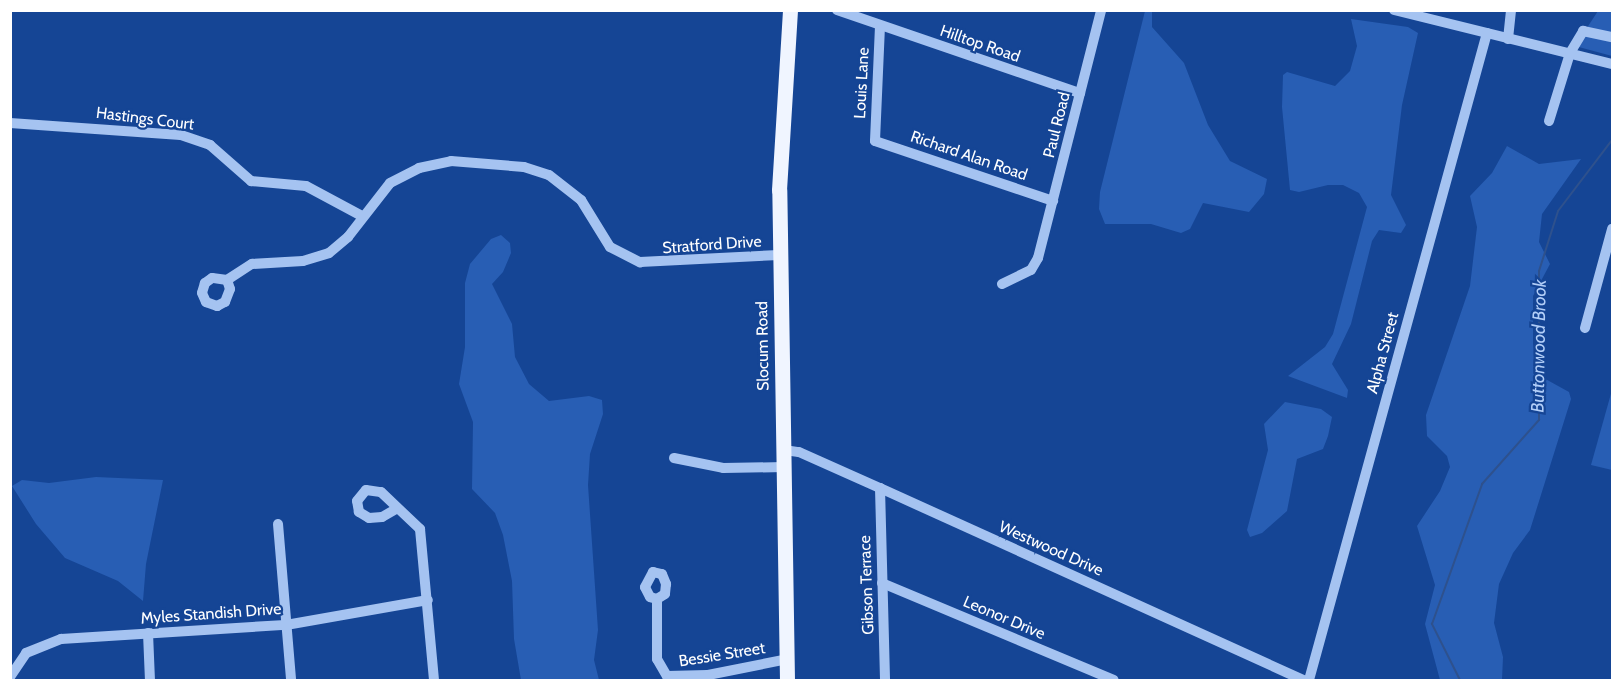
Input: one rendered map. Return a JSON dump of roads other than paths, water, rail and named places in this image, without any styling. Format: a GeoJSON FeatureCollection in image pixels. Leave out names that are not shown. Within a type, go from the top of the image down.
{"type":"FeatureCollection","features":[{"type":"Feature","properties":{"kind":"main road","name":"Slocum Road"},"geometry":{"type":"LineString","coordinates":[[787,681],[779,175],[790,10]]}},
{"type":"Feature","properties":{"kind":"street","name":"Hilltop Road"},"geometry":{"type":"LineString","coordinates":[[837,10],[1080,93]]}},
{"type":"Feature","properties":{"kind":"street","name":"Paul Road"},"geometry":{"type":"LineString","coordinates":[[1002,284],[1031,270],[1042,246],[1101,10]]}},
{"type":"Feature","properties":{"kind":"street"},"geometry":{"type":"LineString","coordinates":[[1394,10],[1426,14],[1508,39],[1612,64]]}},
{"type":"Feature","properties":{"kind":"street"},"geometry":{"type":"LineString","coordinates":[[1508,39],[1511,10]]}},
{"type":"Feature","properties":{"kind":"street","name":"Louis Lane"},"geometry":{"type":"LineString","coordinates":[[875,141],[880,26]]}},
{"type":"Feature","properties":{"kind":"street"},"geometry":{"type":"LineString","coordinates":[[1549,121],[1570,53],[1583,31],[1612,38]]}},
{"type":"Feature","properties":{"kind":"street","name":"Alpha Street"},"geometry":{"type":"LineString","coordinates":[[1309,681],[1487,33]]}},
{"type":"Feature","properties":{"kind":"street","name":"Hastings Court"},"geometry":{"type":"LineString","coordinates":[[10,123],[181,135],[210,145],[251,181],[306,186],[362,216]]}},
{"type":"Feature","properties":{"kind":"street","name":"Richard Alan Road"},"geometry":{"type":"LineString","coordinates":[[875,141],[1053,201]]}},
{"type":"Feature","properties":{"kind":"street","name":"Stratford Drive"},"geometry":{"type":"LineString","coordinates":[[227,280],[261,261],[303,261],[329,253],[348,237],[380,193],[402,175],[437,163],[471,161],[535,169],[562,183],[585,204],[610,247],[640,262],[779,255]]}},
{"type":"Feature","properties":{"kind":"street"},"geometry":{"type":"LineString","coordinates":[[1585,328],[1612,229]]}},
{"type":"Feature","properties":{"kind":"street","name":"Westwood Drive"},"geometry":{"type":"LineString","coordinates":[[784,450],[799,452],[1304,681]]}},
{"type":"Feature","properties":{"kind":"street"},"geometry":{"type":"LineString","coordinates":[[674,458],[723,468],[784,467]]}},
{"type":"Feature","properties":{"kind":"street","name":"Gibson Terrace"},"geometry":{"type":"LineString","coordinates":[[880,488],[882,583],[888,679]]}},
{"type":"Feature","properties":{"kind":"street"},"geometry":{"type":"LineString","coordinates":[[396,509],[411,517],[420,529],[434,681]]}},
{"type":"Feature","properties":{"kind":"street"},"geometry":{"type":"LineString","coordinates":[[278,524],[291,681]]}},
{"type":"Feature","properties":{"kind":"street","name":"Leonor Drive"},"geometry":{"type":"LineString","coordinates":[[882,583],[1114,681]]}},
{"type":"Feature","properties":{"kind":"street","name":"Bessie Street"},"geometry":{"type":"LineString","coordinates":[[657,599],[657,659],[663,673],[681,678],[788,659]]}},
{"type":"Feature","properties":{"kind":"street","name":"Myles Standish Drive"},"geometry":{"type":"LineString","coordinates":[[10,676],[26,653],[48,641],[286,625],[428,600]]}},
{"type":"Feature","properties":{"kind":"street"},"geometry":{"type":"LineString","coordinates":[[148,633],[150,681]]}},
{"type":"Feature","properties":{"kind":"waterway","name":"Buttonwood Brook"},"geometry":{"type":"LineString","coordinates":[[1460,680],[1432,624],[1482,484],[1539,420],[1539,271],[1558,211],[1612,140]]}}]}
